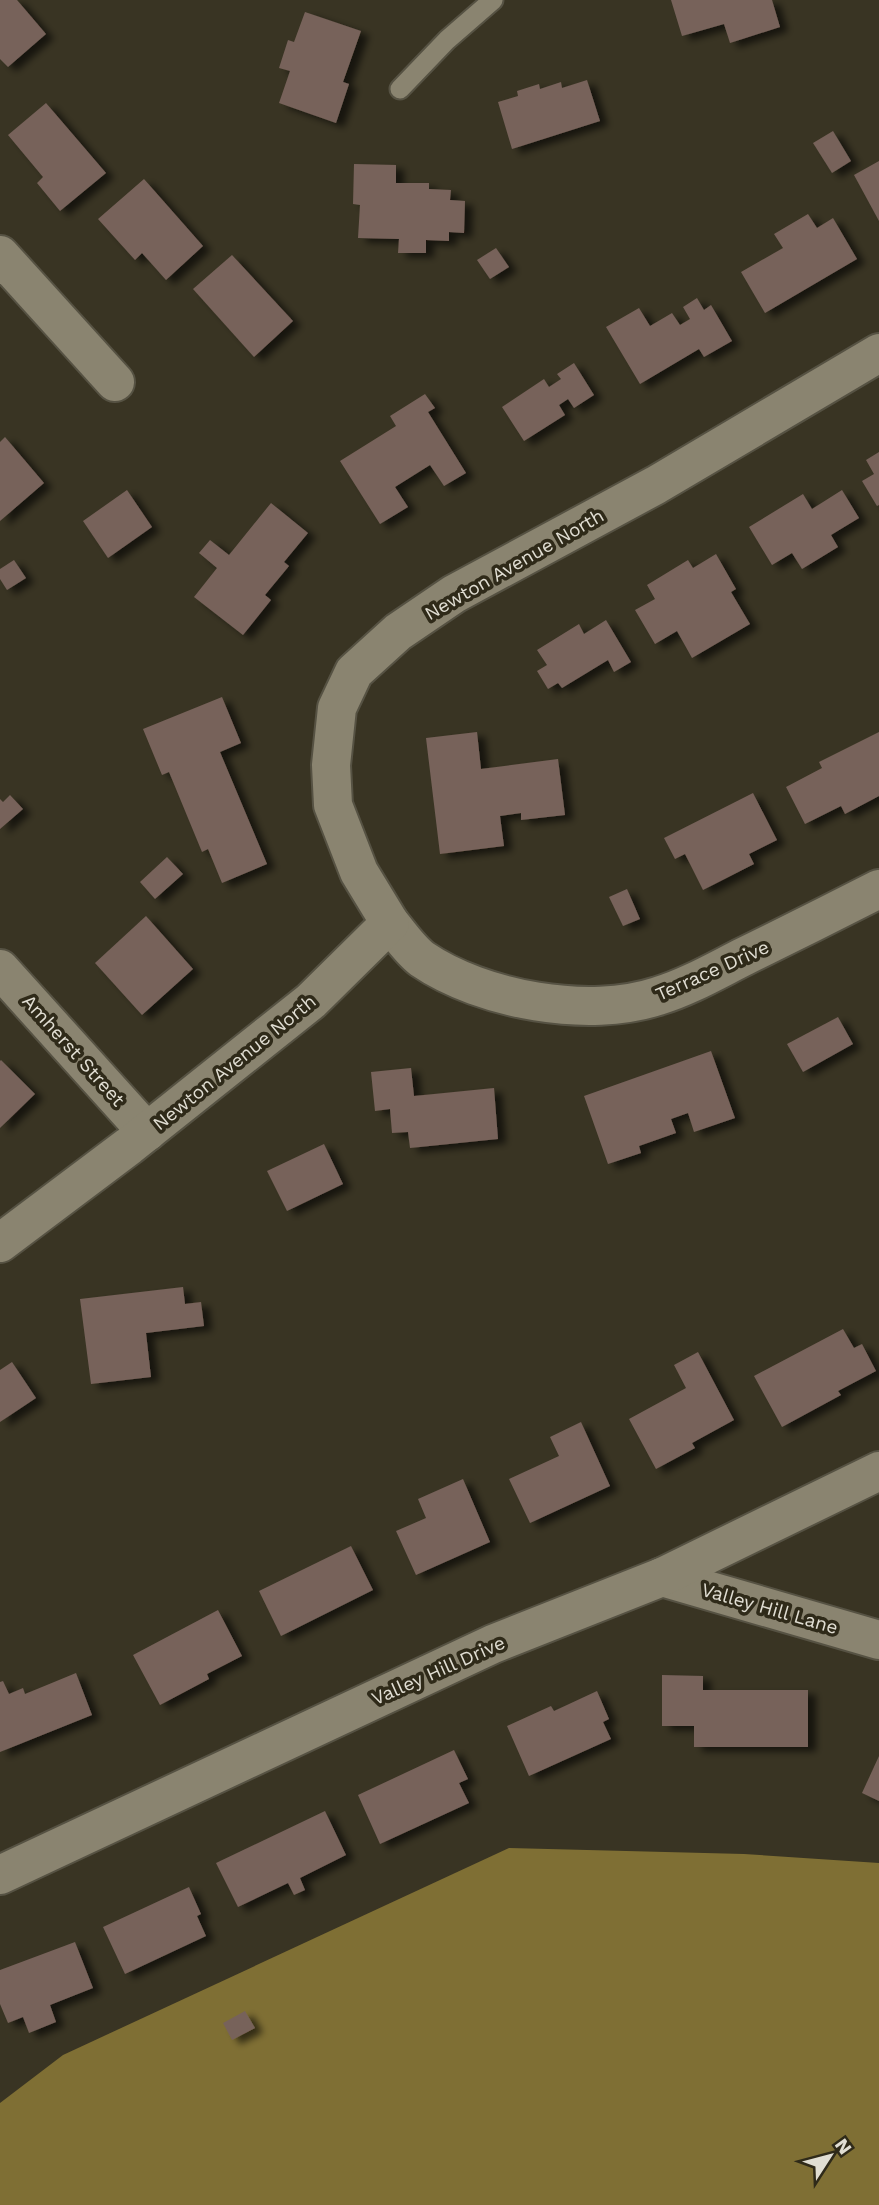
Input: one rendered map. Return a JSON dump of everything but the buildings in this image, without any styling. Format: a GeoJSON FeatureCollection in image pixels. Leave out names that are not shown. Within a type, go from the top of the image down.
{"type":"FeatureCollection","features":[{"type":"Feature","properties":{"kind":"street"},"geometry":{"type":"LineString","coordinates":[[0,255],[115,382]]}},
{"type":"Feature","properties":{"kind":"street","name":"Newton Avenue North"},"geometry":{"type":"LineString","coordinates":[[0,1243],[148,1132],[216,1074],[311,1001],[390,923],[359,872],[333,805],[331,765],[337,708],[354,672],[398,632],[454,594],[656,485],[879,353]]}},
{"type":"Feature","properties":{"kind":"street","name":"Terrace Drive"},"geometry":{"type":"LineString","coordinates":[[390,923],[420,958],[463,981],[512,996],[564,1007],[606,1005],[657,997],[710,974],[879,889]]}},
{"type":"Feature","properties":{"kind":"street","name":"Amherst Street"},"geometry":{"type":"LineString","coordinates":[[0,969],[148,1132]]}},
{"type":"Feature","properties":{"kind":"street","name":"Valley Hill Drive"},"geometry":{"type":"LineString","coordinates":[[0,1875],[481,1650],[662,1577],[879,1471]]}},
{"type":"Feature","properties":{"kind":"street","name":"Valley Hill Lane"},"geometry":{"type":"LineString","coordinates":[[662,1577],[879,1640]]}},
{"type":"Feature","properties":{"kind":"lane"},"geometry":{"type":"LineString","coordinates":[[400,89],[447,40],[493,0]]}},
{"type":"Feature","properties":{"kind":"shaded area"},"geometry":{"type":"Polygon","coordinates":[[[509,1848],[744,1854],[879,1863],[879,2205],[0,2205],[0,2103],[63,2055],[509,1848]]]}}]}
